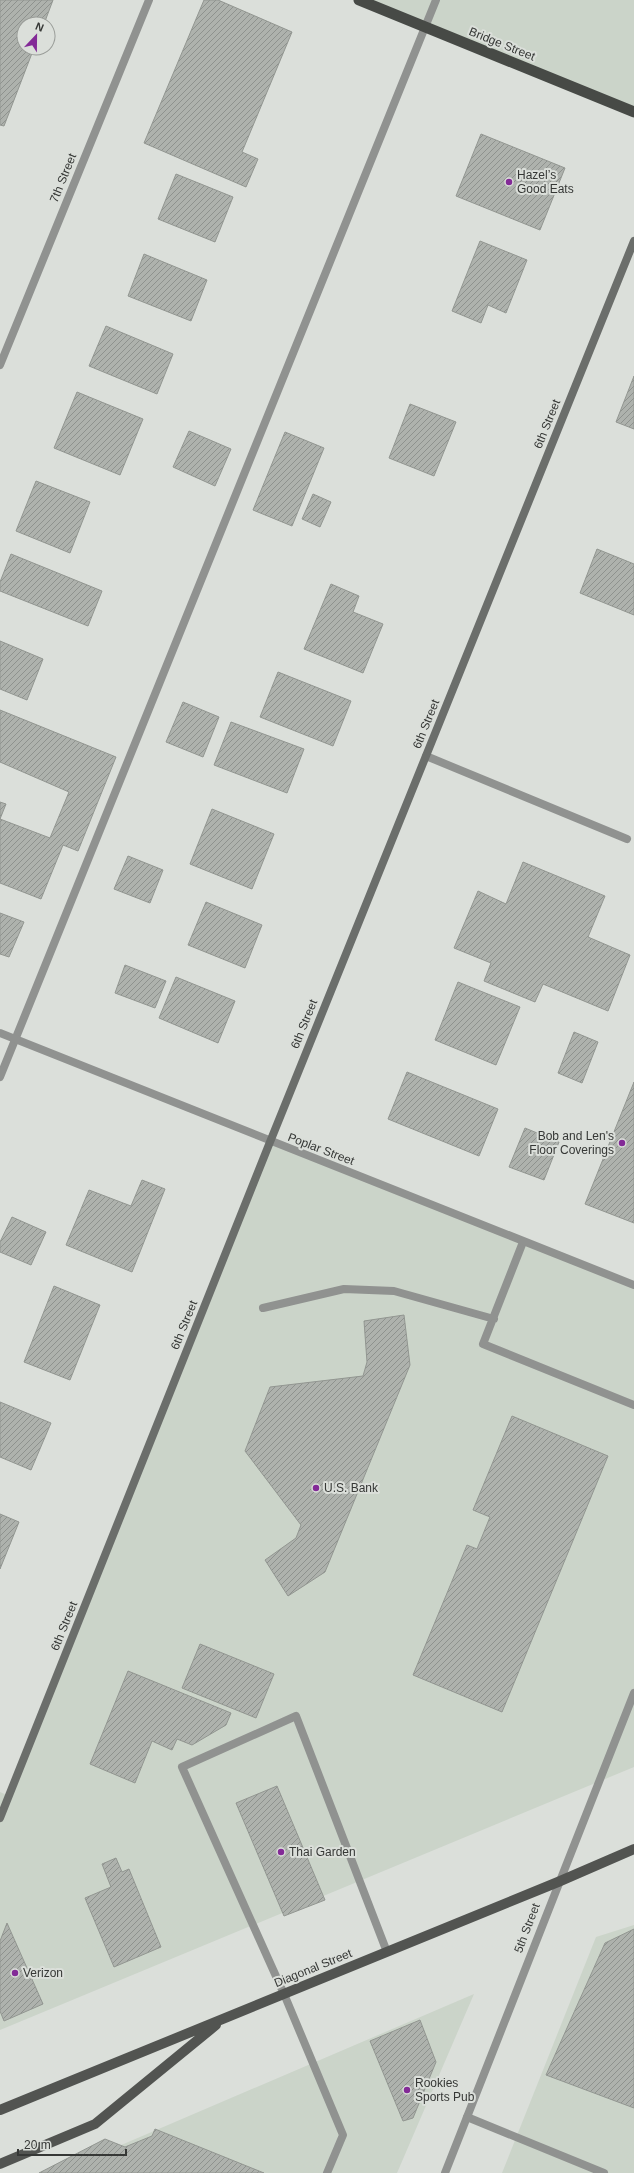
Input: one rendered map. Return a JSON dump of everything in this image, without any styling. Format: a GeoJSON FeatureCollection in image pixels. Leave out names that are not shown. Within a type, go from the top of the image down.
{"type":"FeatureCollection","features":[{"type":"Feature","properties":{"kind":"highway","name":"Bridge Street"},"geometry":{"type":"LineString","coordinates":[[359,0],[634,112]]}},
{"type":"Feature","properties":{"kind":"main road","name":"6th Street"},"geometry":{"type":"LineString","coordinates":[[0,1818],[270,1142],[634,241]]}},
{"type":"Feature","properties":{"kind":"main road","name":"Diagonal Street"},"geometry":{"type":"LineString","coordinates":[[0,2110],[558,1882],[634,1849]]}},
{"type":"Feature","properties":{"kind":"main road"},"geometry":{"type":"LineString","coordinates":[[0,2164],[95,2124],[225,2018]]}},
{"type":"Feature","properties":{"kind":"street","name":"7th Street"},"geometry":{"type":"LineString","coordinates":[[0,365],[149,0]]}},
{"type":"Feature","properties":{"kind":"street"},"geometry":{"type":"LineString","coordinates":[[0,1077],[436,0]]}},
{"type":"Feature","properties":{"kind":"street"},"geometry":{"type":"LineString","coordinates":[[426,756],[627,840]]}},
{"type":"Feature","properties":{"kind":"street","name":"Poplar Street"},"geometry":{"type":"LineString","coordinates":[[0,1033],[270,1142],[634,1285]]}},
{"type":"Feature","properties":{"kind":"street"},"geometry":{"type":"LineString","coordinates":[[523,1242],[483,1344],[634,1405]]}},
{"type":"Feature","properties":{"kind":"street"},"geometry":{"type":"LineString","coordinates":[[263,1308],[344,1289],[394,1291],[494,1319]]}},
{"type":"Feature","properties":{"kind":"street","name":"5th Street"},"geometry":{"type":"LineString","coordinates":[[445,2173],[558,1882],[634,1693]]}},
{"type":"Feature","properties":{"kind":"street"},"geometry":{"type":"LineString","coordinates":[[327,2173],[343,2135],[284,1994],[182,1767],[296,1716],[387,1952]]}},
{"type":"Feature","properties":{"kind":"street"},"geometry":{"type":"LineString","coordinates":[[466,2117],[604,2173]]}},
{"type":"Feature","properties":{"kind":"shaded area"},"geometry":{"type":"Polygon","coordinates":[[[359,0],[634,0],[634,112],[359,0]]]}},
{"type":"Feature","properties":{"kind":"shaded area"},"geometry":{"type":"Polygon","coordinates":[[[270,1142],[634,1285],[634,1767],[0,2030],[0,1792],[9,1796],[270,1142]]]}},
{"type":"Feature","properties":{"kind":"shaded area"},"geometry":{"type":"Polygon","coordinates":[[[634,1925],[634,2173],[502,2173],[596,1937],[634,1925]]]}},
{"type":"Feature","properties":{"kind":"shaded area"},"geometry":{"type":"Polygon","coordinates":[[[474,1994],[397,2173],[56,2173],[474,1994]]]}},
{"type":"Feature","properties":{"kind":"building"},"geometry":{"type":"Polygon","coordinates":[[[0,0],[53,0],[47,16],[16,16],[16,56],[31,56],[4,126],[0,125],[0,0]]]}},
{"type":"Feature","properties":{"kind":"building"},"geometry":{"type":"Polygon","coordinates":[[[204,0],[218,0],[292,32],[242,152],[258,159],[246,187],[144,143],[204,0]]]}},
{"type":"Feature","properties":{"kind":"building"},"geometry":{"type":"Polygon","coordinates":[[[481,134],[565,168],[540,230],[456,196],[481,134]]]}},
{"type":"Feature","properties":{"kind":"building"},"geometry":{"type":"Polygon","coordinates":[[[176,174],[233,197],[215,242],[158,219],[176,174]]]}},
{"type":"Feature","properties":{"kind":"building"},"geometry":{"type":"Polygon","coordinates":[[[480,241],[527,260],[506,313],[488,305],[481,323],[452,311],[480,241]]]}},
{"type":"Feature","properties":{"kind":"building"},"geometry":{"type":"Polygon","coordinates":[[[144,254],[207,280],[191,321],[128,296],[144,254]]]}},
{"type":"Feature","properties":{"kind":"building"},"geometry":{"type":"Polygon","coordinates":[[[106,326],[173,354],[157,394],[89,366],[106,326]]]}},
{"type":"Feature","properties":{"kind":"building"},"geometry":{"type":"Polygon","coordinates":[[[634,376],[634,429],[616,422],[634,376]]]}},
{"type":"Feature","properties":{"kind":"building"},"geometry":{"type":"Polygon","coordinates":[[[77,392],[143,419],[120,475],[54,448],[77,392]]]}},
{"type":"Feature","properties":{"kind":"building"},"geometry":{"type":"Polygon","coordinates":[[[410,404],[456,422],[434,476],[389,458],[410,404]]]}},
{"type":"Feature","properties":{"kind":"building"},"geometry":{"type":"Polygon","coordinates":[[[189,431],[231,449],[215,486],[173,467],[189,431]]]}},
{"type":"Feature","properties":{"kind":"building"},"geometry":{"type":"Polygon","coordinates":[[[285,432],[324,448],[292,526],[253,510],[285,432]]]}},
{"type":"Feature","properties":{"kind":"building"},"geometry":{"type":"Polygon","coordinates":[[[36,481],[90,502],[70,553],[16,531],[36,481]]]}},
{"type":"Feature","properties":{"kind":"building"},"geometry":{"type":"Polygon","coordinates":[[[313,494],[331,502],[320,527],[302,519],[313,494]]]}},
{"type":"Feature","properties":{"kind":"building"},"geometry":{"type":"Polygon","coordinates":[[[597,549],[634,564],[634,615],[580,593],[597,549]]]}},
{"type":"Feature","properties":{"kind":"building"},"geometry":{"type":"Polygon","coordinates":[[[11,554],[102,591],[88,626],[0,591],[0,582],[11,554]]]}},
{"type":"Feature","properties":{"kind":"building"},"geometry":{"type":"Polygon","coordinates":[[[331,584],[359,596],[353,612],[383,624],[363,673],[304,649],[331,584]]]}},
{"type":"Feature","properties":{"kind":"building"},"geometry":{"type":"Polygon","coordinates":[[[0,641],[43,659],[27,700],[0,689],[0,641]]]}},
{"type":"Feature","properties":{"kind":"building"},"geometry":{"type":"Polygon","coordinates":[[[278,672],[351,701],[333,746],[260,717],[278,672]]]}},
{"type":"Feature","properties":{"kind":"building"},"geometry":{"type":"Polygon","coordinates":[[[183,702],[219,717],[203,757],[166,742],[183,702]]]}},
{"type":"Feature","properties":{"kind":"building"},"geometry":{"type":"Polygon","coordinates":[[[0,710],[116,757],[78,851],[63,845],[41,899],[0,883],[0,819],[50,838],[69,792],[0,762],[0,710]]]}},
{"type":"Feature","properties":{"kind":"building"},"geometry":{"type":"Polygon","coordinates":[[[231,722],[304,749],[287,793],[214,765],[231,722]]]}},
{"type":"Feature","properties":{"kind":"building"},"geometry":{"type":"Polygon","coordinates":[[[0,802],[6,804],[0,819],[0,802]]]}},
{"type":"Feature","properties":{"kind":"building"},"geometry":{"type":"Polygon","coordinates":[[[212,809],[274,834],[252,889],[190,864],[212,809]]]}},
{"type":"Feature","properties":{"kind":"building"},"geometry":{"type":"Polygon","coordinates":[[[128,856],[163,870],[150,903],[114,889],[128,856]]]}},
{"type":"Feature","properties":{"kind":"building"},"geometry":{"type":"Polygon","coordinates":[[[523,862],[605,896],[588,937],[630,955],[608,1011],[543,984],[535,1002],[484,981],[491,963],[454,948],[478,891],[506,904],[523,862]]]}},
{"type":"Feature","properties":{"kind":"building"},"geometry":{"type":"Polygon","coordinates":[[[206,902],[262,925],[245,968],[188,945],[206,902]]]}},
{"type":"Feature","properties":{"kind":"building"},"geometry":{"type":"Polygon","coordinates":[[[0,913],[24,922],[9,957],[0,954],[0,913]]]}},
{"type":"Feature","properties":{"kind":"building"},"geometry":{"type":"Polygon","coordinates":[[[125,965],[166,981],[155,1008],[115,993],[125,965]]]}},
{"type":"Feature","properties":{"kind":"building"},"geometry":{"type":"Polygon","coordinates":[[[176,977],[235,1001],[218,1043],[159,1018],[176,977]]]}},
{"type":"Feature","properties":{"kind":"building"},"geometry":{"type":"Polygon","coordinates":[[[458,982],[520,1007],[496,1065],[435,1040],[458,982]]]}},
{"type":"Feature","properties":{"kind":"building"},"geometry":{"type":"Polygon","coordinates":[[[574,1032],[598,1042],[582,1083],[558,1073],[574,1032]]]}},
{"type":"Feature","properties":{"kind":"building"},"geometry":{"type":"Polygon","coordinates":[[[407,1072],[498,1109],[479,1156],[388,1119],[407,1072]]]}},
{"type":"Feature","properties":{"kind":"building","name":"Bob and Len's Floor Coverings"},"geometry":{"type":"Polygon","coordinates":[[[634,1082],[634,1223],[585,1204],[634,1082]]]}},
{"type":"Feature","properties":{"kind":"building"},"geometry":{"type":"Polygon","coordinates":[[[525,1128],[559,1142],[544,1180],[509,1167],[525,1128]]]}},
{"type":"Feature","properties":{"kind":"building"},"geometry":{"type":"Polygon","coordinates":[[[142,1180],[165,1189],[132,1272],[66,1245],[89,1190],[131,1206],[142,1180]]]}},
{"type":"Feature","properties":{"kind":"building"},"geometry":{"type":"Polygon","coordinates":[[[12,1217],[46,1232],[31,1265],[0,1252],[0,1242],[12,1217]]]}},
{"type":"Feature","properties":{"kind":"building"},"geometry":{"type":"Polygon","coordinates":[[[54,1286],[100,1305],[70,1380],[24,1362],[54,1286]]]}},
{"type":"Feature","properties":{"kind":"building","name":"U.S. Bank"},"geometry":{"type":"Polygon","coordinates":[[[404,1315],[410,1365],[325,1572],[288,1596],[265,1560],[296,1538],[301,1525],[245,1451],[270,1387],[363,1376],[367,1362],[364,1321],[404,1315]]]}},
{"type":"Feature","properties":{"kind":"building"},"geometry":{"type":"Polygon","coordinates":[[[0,1402],[51,1423],[31,1470],[0,1457],[0,1402]]]}},
{"type":"Feature","properties":{"kind":"building"},"geometry":{"type":"Polygon","coordinates":[[[512,1416],[608,1456],[502,1712],[413,1675],[467,1545],[477,1549],[490,1517],[473,1510],[512,1416]]]}},
{"type":"Feature","properties":{"kind":"building"},"geometry":{"type":"Polygon","coordinates":[[[0,1514],[19,1522],[0,1569],[0,1514]]]}},
{"type":"Feature","properties":{"kind":"building"},"geometry":{"type":"Polygon","coordinates":[[[200,1644],[274,1674],[256,1718],[182,1688],[200,1644]]]}},
{"type":"Feature","properties":{"kind":"building"},"geometry":{"type":"Polygon","coordinates":[[[128,1671],[231,1713],[226,1725],[192,1745],[177,1739],[172,1750],[152,1741],[135,1783],[90,1764],[128,1671]]]}},
{"type":"Feature","properties":{"kind":"building","name":"Thai Garden"},"geometry":{"type":"Polygon","coordinates":[[[277,1786],[325,1900],[284,1916],[236,1803],[277,1786]]]}},
{"type":"Feature","properties":{"kind":"building"},"geometry":{"type":"Polygon","coordinates":[[[116,1858],[122,1872],[129,1869],[161,1947],[114,1967],[85,1898],[111,1887],[102,1864],[116,1858]]]}},
{"type":"Feature","properties":{"kind":"building","name":"Verizon"},"geometry":{"type":"Polygon","coordinates":[[[7,1923],[43,2004],[4,2021],[0,2011],[0,1941],[7,1923]]]}},
{"type":"Feature","properties":{"kind":"building"},"geometry":{"type":"Polygon","coordinates":[[[634,1929],[634,2108],[546,2075],[605,1943],[634,1929]]]}},
{"type":"Feature","properties":{"kind":"building","name":"Rookies Sports Pub"},"geometry":{"type":"Polygon","coordinates":[[[420,2020],[436,2062],[413,2118],[403,2121],[370,2041],[420,2020]]]}},
{"type":"Feature","properties":{"kind":"building"},"geometry":{"type":"Polygon","coordinates":[[[155,2129],[264,2173],[39,2173],[105,2139],[125,2147],[152,2136],[155,2129]]]}},
{"type":"Feature","properties":{"kind":"place","name":"Hazel’s Good Eats"},"geometry":{"type":"Point","coordinates":[509,182]}},
{"type":"Feature","properties":{"kind":"place","name":"Bob and Len's Floor Coverings"},"geometry":{"type":"Point","coordinates":[622,1143]}},
{"type":"Feature","properties":{"kind":"place","name":"U.S. Bank"},"geometry":{"type":"Point","coordinates":[316,1488]}},
{"type":"Feature","properties":{"kind":"place","name":"Thai Garden"},"geometry":{"type":"Point","coordinates":[281,1852]}},
{"type":"Feature","properties":{"kind":"place","name":"Verizon"},"geometry":{"type":"Point","coordinates":[15,1973]}},
{"type":"Feature","properties":{"kind":"place","name":"Rookies Sports Pub"},"geometry":{"type":"Point","coordinates":[407,2090]}}]}
